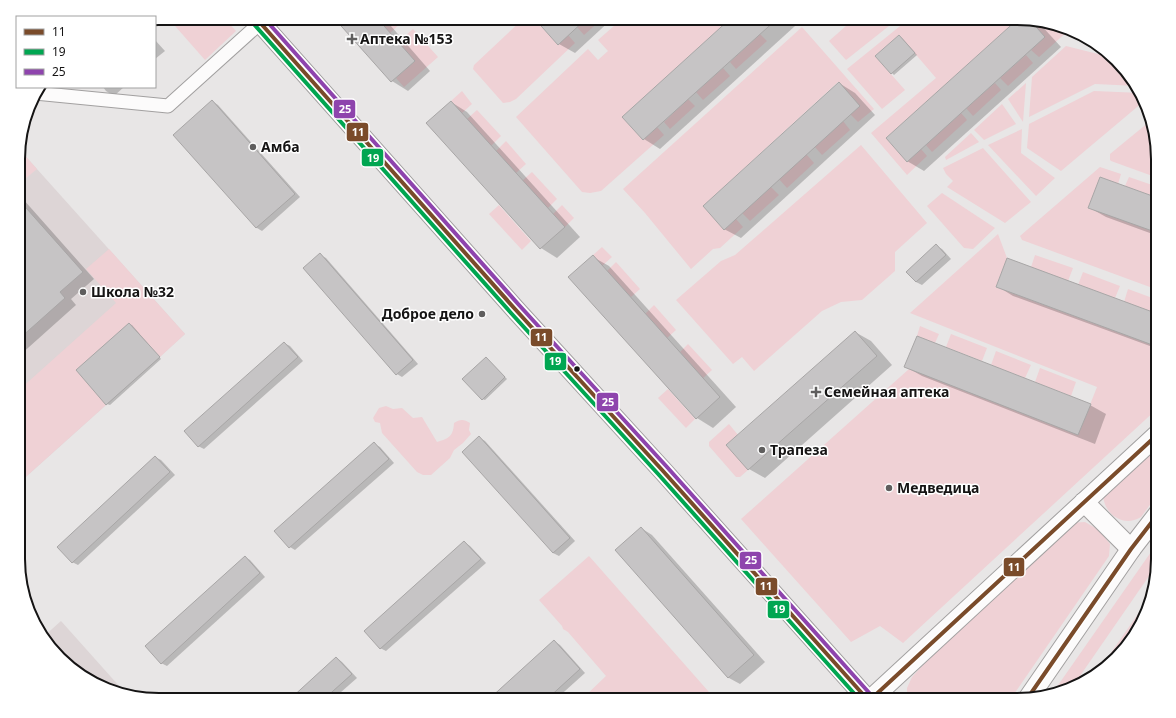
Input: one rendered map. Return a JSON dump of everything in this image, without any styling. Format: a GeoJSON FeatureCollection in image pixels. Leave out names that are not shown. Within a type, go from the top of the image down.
{"type":"FeatureCollection","features":[{"type":"Feature","properties":{"kind":"street"},"geometry":{"type":"LineString","coordinates":[[43,94],[168,106],[254,25]]}},
{"type":"Feature","properties":{"kind":"street"},"geometry":{"type":"LineString","coordinates":[[262,25],[515,309],[863,693]]}},
{"type":"Feature","properties":{"kind":"street"},"geometry":{"type":"LineString","coordinates":[[877,693],[1151,440]]}},
{"type":"Feature","properties":{"kind":"street"},"geometry":{"type":"LineString","coordinates":[[1084,502],[1132,549]]}},
{"type":"Feature","properties":{"kind":"street"},"geometry":{"type":"LineString","coordinates":[[1032,692],[1151,523]]}},
{"type":"Feature","properties":{"kind":"shaded area"},"geometry":{"type":"Polygon","coordinates":[[[174,25],[230,25],[236,31],[205,60],[174,25]]]}},
{"type":"Feature","properties":{"kind":"shaded area"},"geometry":{"type":"Polygon","coordinates":[[[383,25],[399,25],[390,33],[383,25]]]}},
{"type":"Feature","properties":{"kind":"shaded area"},"geometry":{"type":"Polygon","coordinates":[[[517,25],[540,25],[558,45],[568,35],[575,43],[516,99],[510,102],[503,103],[473,69],[474,65],[517,25]]]}},
{"type":"Feature","properties":{"kind":"shaded area"},"geometry":{"type":"Polygon","coordinates":[[[579,25],[595,25],[584,35],[577,27],[579,25]]]}},
{"type":"Feature","properties":{"kind":"shaded area"},"geometry":{"type":"Polygon","coordinates":[[[615,25],[723,25],[622,117],[643,140],[657,127],[664,135],[601,191],[590,193],[582,192],[516,117],[588,49],[598,60],[608,51],[598,40],[615,25]]]}},
{"type":"Feature","properties":{"kind":"shaded area"},"geometry":{"type":"Polygon","coordinates":[[[847,25],[890,25],[846,60],[829,41],[847,25]]]}},
{"type":"Feature","properties":{"kind":"shaded area"},"geometry":{"type":"Polygon","coordinates":[[[901,25],[1011,25],[886,138],[907,162],[921,149],[927,156],[907,175],[871,133],[936,78],[899,35],[875,56],[905,90],[882,109],[847,69],[901,25]]]}},
{"type":"Feature","properties":{"kind":"shaded area"},"geometry":{"type":"Polygon","coordinates":[[[802,27],[874,109],[858,122],[850,114],[838,82],[703,206],[724,230],[736,219],[743,227],[720,248],[713,249],[691,269],[645,213],[623,189],[802,27]]]}},
{"type":"Feature","properties":{"kind":"shaded area"},"geometry":{"type":"Polygon","coordinates":[[[1036,27],[1064,34],[1039,57],[1031,50],[1045,37],[1036,27]]]}},
{"type":"Feature","properties":{"kind":"shaded area"},"geometry":{"type":"Polygon","coordinates":[[[413,29],[438,57],[404,87],[396,78],[415,61],[398,42],[413,29]]]}},
{"type":"Feature","properties":{"kind":"shaded area"},"geometry":{"type":"Polygon","coordinates":[[[760,34],[767,41],[736,69],[730,62],[760,34]]]}},
{"type":"Feature","properties":{"kind":"shaded area"},"geometry":{"type":"Polygon","coordinates":[[[1066,46],[1101,55],[1112,64],[1129,86],[1095,84],[1029,117],[1032,77],[1066,46]]]}},
{"type":"Feature","properties":{"kind":"shaded area"},"geometry":{"type":"Polygon","coordinates":[[[1026,55],[1033,63],[1008,86],[1000,78],[1026,55]]]}},
{"type":"Feature","properties":{"kind":"shaded area"},"geometry":{"type":"Polygon","coordinates":[[[723,68],[730,76],[703,100],[696,92],[723,68]]]}},
{"type":"Feature","properties":{"kind":"shaded area"},"geometry":{"type":"Polygon","coordinates":[[[995,83],[1001,90],[973,116],[966,108],[995,83]]]}},
{"type":"Feature","properties":{"kind":"shaded area"},"geometry":{"type":"Polygon","coordinates":[[[1026,83],[1023,122],[1008,99],[1026,83]]]}},
{"type":"Feature","properties":{"kind":"shaded area"},"geometry":{"type":"Polygon","coordinates":[[[462,91],[472,104],[462,113],[451,101],[462,91]]]}},
{"type":"Feature","properties":{"kind":"shaded area"},"geometry":{"type":"Polygon","coordinates":[[[1094,91],[1133,93],[1140,105],[1061,171],[1027,148],[1029,124],[1094,91]]]}},
{"type":"Feature","properties":{"kind":"shaded area"},"geometry":{"type":"Polygon","coordinates":[[[688,99],[695,106],[670,129],[664,122],[688,99]]]}},
{"type":"Feature","properties":{"kind":"shaded area"},"geometry":{"type":"Polygon","coordinates":[[[1002,104],[1016,124],[984,140],[974,130],[1002,104]]]}},
{"type":"Feature","properties":{"kind":"shaded area"},"geometry":{"type":"Polygon","coordinates":[[[477,110],[501,136],[491,146],[467,119],[477,110]]]}},
{"type":"Feature","properties":{"kind":"shaded area"},"geometry":{"type":"Polygon","coordinates":[[[961,113],[967,120],[932,152],[926,145],[961,113]]]}},
{"type":"Feature","properties":{"kind":"shaded area"},"geometry":{"type":"Polygon","coordinates":[[[843,121],[850,130],[822,155],[815,147],[843,121]]]}},
{"type":"Feature","properties":{"kind":"shaded area"},"geometry":{"type":"Polygon","coordinates":[[[1146,124],[1151,150],[1151,175],[1111,161],[1110,154],[1146,124]]]}},
{"type":"Feature","properties":{"kind":"shaded area"},"geometry":{"type":"Polygon","coordinates":[[[1022,129],[1021,153],[1055,178],[1036,196],[988,145],[1022,129]]]}},
{"type":"Feature","properties":{"kind":"shaded area"},"geometry":{"type":"Polygon","coordinates":[[[971,133],[979,142],[946,160],[945,157],[971,133]]]}},
{"type":"Feature","properties":{"kind":"shaded area"},"geometry":{"type":"Polygon","coordinates":[[[506,141],[526,164],[516,173],[496,151],[506,141]]]}},
{"type":"Feature","properties":{"kind":"shaded area"},"geometry":{"type":"Polygon","coordinates":[[[861,145],[927,223],[895,252],[895,271],[862,300],[841,302],[822,311],[754,371],[742,357],[733,364],[676,300],[721,261],[735,255],[861,145]]]}},
{"type":"Feature","properties":{"kind":"shaded area"},"geometry":{"type":"Polygon","coordinates":[[[983,148],[1031,202],[1005,223],[947,187],[953,181],[946,174],[943,168],[983,148]]]}},
{"type":"Feature","properties":{"kind":"shaded area"},"geometry":{"type":"Polygon","coordinates":[[[806,154],[814,163],[787,188],[779,179],[806,154]]]}},
{"type":"Feature","properties":{"kind":"shaded area","name":"Школа №32"},"geometry":{"type":"Polygon","coordinates":[[[25,156],[185,334],[25,478],[25,156]]]}},
{"type":"Feature","properties":{"kind":"shaded area"},"geometry":{"type":"Polygon","coordinates":[[[25,156],[37,169],[25,179],[25,156]]]}},
{"type":"Feature","properties":{"kind":"shaded area"},"geometry":{"type":"Polygon","coordinates":[[[1100,167],[1121,174],[1118,184],[1100,177],[1089,208],[1151,230],[1151,287],[1022,240],[1020,236],[1100,167]]]}},
{"type":"Feature","properties":{"kind":"shaded area"},"geometry":{"type":"Polygon","coordinates":[[[532,172],[557,199],[548,208],[522,181],[532,172]]]}},
{"type":"Feature","properties":{"kind":"shaded area"},"geometry":{"type":"Polygon","coordinates":[[[1129,177],[1151,185],[1151,195],[1125,186],[1129,177]]]}},
{"type":"Feature","properties":{"kind":"shaded area"},"geometry":{"type":"Polygon","coordinates":[[[771,187],[779,195],[750,221],[742,213],[771,187]]]}},
{"type":"Feature","properties":{"kind":"shaded area"},"geometry":{"type":"Polygon","coordinates":[[[942,193],[995,228],[973,249],[964,248],[927,206],[942,193]]]}},
{"type":"Feature","properties":{"kind":"shaded area"},"geometry":{"type":"Polygon","coordinates":[[[499,205],[531,241],[522,250],[489,214],[499,205]]]}},
{"type":"Feature","properties":{"kind":"shaded area"},"geometry":{"type":"Polygon","coordinates":[[[562,205],[574,218],[565,227],[553,214],[562,205]]]}},
{"type":"Feature","properties":{"kind":"shaded area"},"geometry":{"type":"Polygon","coordinates":[[[998,234],[1007,258],[996,287],[1151,344],[1151,414],[903,643],[880,626],[851,642],[741,519],[909,369],[1078,435],[1097,387],[910,313],[998,234]]]}},
{"type":"Feature","properties":{"kind":"shaded area"},"geometry":{"type":"Polygon","coordinates":[[[602,247],[612,257],[602,266],[593,255],[602,247]]]}},
{"type":"Feature","properties":{"kind":"shaded area"},"geometry":{"type":"Polygon","coordinates":[[[109,249],[185,334],[160,357],[129,323],[76,370],[106,405],[25,478],[25,385],[116,303],[86,269],[109,249]]]}},
{"type":"Feature","properties":{"kind":"shaded area"},"geometry":{"type":"Polygon","coordinates":[[[1035,255],[1073,268],[1068,281],[1031,267],[1035,255]]]}},
{"type":"Feature","properties":{"kind":"shaded area"},"geometry":{"type":"Polygon","coordinates":[[[616,262],[640,289],[631,297],[607,271],[616,262]]]}},
{"type":"Feature","properties":{"kind":"shaded area"},"geometry":{"type":"Polygon","coordinates":[[[1083,272],[1120,286],[1115,298],[1078,285],[1083,272]]]}},
{"type":"Feature","properties":{"kind":"shaded area"},"geometry":{"type":"Polygon","coordinates":[[[1128,289],[1151,297],[1151,312],[1124,302],[1128,289]]]}},
{"type":"Feature","properties":{"kind":"shaded area"},"geometry":{"type":"Polygon","coordinates":[[[654,305],[676,330],[667,338],[645,314],[654,305]]]}},
{"type":"Feature","properties":{"kind":"shaded area"},"geometry":{"type":"Polygon","coordinates":[[[920,326],[939,334],[935,343],[917,336],[920,326]]]}},
{"type":"Feature","properties":{"kind":"shaded area"},"geometry":{"type":"Polygon","coordinates":[[[951,334],[987,348],[982,361],[946,347],[951,334]]]}},
{"type":"Feature","properties":{"kind":"shaded area"},"geometry":{"type":"Polygon","coordinates":[[[688,344],[712,370],[703,378],[680,352],[688,344]]]}},
{"type":"Feature","properties":{"kind":"shaded area"},"geometry":{"type":"Polygon","coordinates":[[[996,351],[1031,365],[1025,378],[991,365],[996,351]]]}},
{"type":"Feature","properties":{"kind":"shaded area"},"geometry":{"type":"Polygon","coordinates":[[[1040,368],[1076,382],[1071,396],[1035,382],[1040,368]]]}},
{"type":"Feature","properties":{"kind":"shaded area"},"geometry":{"type":"Polygon","coordinates":[[[668,389],[695,419],[686,428],[658,398],[668,389]]]}},
{"type":"Feature","properties":{"kind":"shaded area"},"geometry":{"type":"Polygon","coordinates":[[[386,406],[393,409],[402,408],[413,418],[422,417],[437,442],[450,436],[453,431],[454,423],[460,420],[470,423],[469,430],[471,434],[454,450],[450,458],[431,475],[423,475],[417,472],[382,433],[380,423],[375,422],[373,418],[379,408],[386,406]]]}},
{"type":"Feature","properties":{"kind":"shaded area"},"geometry":{"type":"Polygon","coordinates":[[[729,424],[738,435],[748,470],[740,477],[736,477],[709,446],[709,442],[729,424]]]}},
{"type":"Feature","properties":{"kind":"shaded area"},"geometry":{"type":"Polygon","coordinates":[[[1151,449],[1151,503],[1141,517],[1128,521],[1121,520],[1107,508],[1103,495],[1151,449]]]}},
{"type":"Feature","properties":{"kind":"shaded area"},"geometry":{"type":"Polygon","coordinates":[[[1085,522],[1099,530],[1110,544],[1109,556],[1015,693],[907,693],[907,688],[912,677],[967,617],[1068,523],[1085,522]]]}},
{"type":"Feature","properties":{"kind":"shaded area"},"geometry":{"type":"Polygon","coordinates":[[[1151,552],[1150,575],[1079,678],[1057,686],[1151,552]]]}},
{"type":"Feature","properties":{"kind":"shaded area"},"geometry":{"type":"Polygon","coordinates":[[[589,556],[710,693],[588,693],[606,676],[539,600],[589,556]]]}},
{"type":"Feature","properties":{"kind":"shaded area"},"geometry":{"type":"Polygon","coordinates":[[[1140,611],[1128,634],[1108,657],[1140,611]]]}},
{"type":"Feature","properties":{"kind":"shaded area"},"geometry":{"type":"Polygon","coordinates":[[[61,621],[120,687],[100,679],[84,670],[64,654],[47,633],[61,621]]]}},
{"type":"Feature","properties":{"kind":"building"},"geometry":{"type":"Polygon","coordinates":[[[340,25],[383,25],[415,61],[391,82],[340,25]]]}},
{"type":"Feature","properties":{"kind":"building"},"geometry":{"type":"Polygon","coordinates":[[[540,25],[579,25],[558,45],[540,25]]]}},
{"type":"Feature","properties":{"kind":"building"},"geometry":{"type":"Polygon","coordinates":[[[723,25],[770,25],[643,140],[622,117],[723,25]]]}},
{"type":"Feature","properties":{"kind":"building"},"geometry":{"type":"Polygon","coordinates":[[[1011,25],[1036,27],[1045,37],[907,162],[886,138],[1011,25]]]}},
{"type":"Feature","properties":{"kind":"building"},"geometry":{"type":"Polygon","coordinates":[[[899,35],[915,53],[891,74],[875,56],[899,35]]]}},
{"type":"Feature","properties":{"kind":"building"},"geometry":{"type":"Polygon","coordinates":[[[839,82],[860,106],[724,230],[703,206],[839,82]]]}},
{"type":"Feature","properties":{"kind":"building"},"geometry":{"type":"Polygon","coordinates":[[[212,100],[295,194],[256,228],[173,135],[212,100]]]}},
{"type":"Feature","properties":{"kind":"building"},"geometry":{"type":"Polygon","coordinates":[[[451,101],[565,227],[540,249],[426,123],[451,101]]]}},
{"type":"Feature","properties":{"kind":"building"},"geometry":{"type":"Polygon","coordinates":[[[1100,177],[1151,195],[1151,230],[1088,208],[1100,177]]]}},
{"type":"Feature","properties":{"kind":"building"},"geometry":{"type":"Polygon","coordinates":[[[25,207],[83,272],[60,292],[65,298],[25,334],[25,207]]]}},
{"type":"Feature","properties":{"kind":"building"},"geometry":{"type":"Polygon","coordinates":[[[936,244],[946,255],[916,282],[906,272],[936,244]]]}},
{"type":"Feature","properties":{"kind":"building"},"geometry":{"type":"Polygon","coordinates":[[[320,253],[413,360],[396,375],[303,268],[320,253]]]}},
{"type":"Feature","properties":{"kind":"building"},"geometry":{"type":"Polygon","coordinates":[[[593,255],[720,397],[696,419],[568,277],[593,255]]]}},
{"type":"Feature","properties":{"kind":"building"},"geometry":{"type":"Polygon","coordinates":[[[1007,258],[1151,311],[1151,344],[996,287],[1007,258]]]}},
{"type":"Feature","properties":{"kind":"building"},"geometry":{"type":"Polygon","coordinates":[[[129,323],[160,357],[106,405],[76,370],[129,323]]]}},
{"type":"Feature","properties":{"kind":"building"},"geometry":{"type":"Polygon","coordinates":[[[855,331],[877,356],[748,470],[726,445],[855,331]]]}},
{"type":"Feature","properties":{"kind":"building"},"geometry":{"type":"Polygon","coordinates":[[[917,336],[1091,404],[1078,435],[904,367],[917,336]]]}},
{"type":"Feature","properties":{"kind":"building"},"geometry":{"type":"Polygon","coordinates":[[[284,342],[298,357],[198,447],[184,431],[284,342]]]}},
{"type":"Feature","properties":{"kind":"building"},"geometry":{"type":"Polygon","coordinates":[[[486,357],[505,377],[482,400],[462,379],[486,357]]]}},
{"type":"Feature","properties":{"kind":"building"},"geometry":{"type":"Polygon","coordinates":[[[479,436],[570,538],[553,553],[462,452],[479,436]]]}},
{"type":"Feature","properties":{"kind":"building"},"geometry":{"type":"Polygon","coordinates":[[[374,442],[389,459],[289,548],[274,531],[374,442]]]}},
{"type":"Feature","properties":{"kind":"building"},"geometry":{"type":"Polygon","coordinates":[[[155,456],[170,472],[72,563],[57,547],[155,456]]]}},
{"type":"Feature","properties":{"kind":"building"},"geometry":{"type":"Polygon","coordinates":[[[641,527],[754,655],[728,678],[615,550],[641,527]]]}},
{"type":"Feature","properties":{"kind":"building"},"geometry":{"type":"Polygon","coordinates":[[[464,541],[481,559],[380,649],[364,631],[464,541]]]}},
{"type":"Feature","properties":{"kind":"building"},"geometry":{"type":"Polygon","coordinates":[[[245,556],[260,573],[161,664],[145,646],[245,556]]]}},
{"type":"Feature","properties":{"kind":"building"},"geometry":{"type":"Polygon","coordinates":[[[554,640],[580,669],[554,693],[496,693],[554,640]]]}},
{"type":"Feature","properties":{"kind":"building"},"geometry":{"type":"Polygon","coordinates":[[[336,657],[352,674],[331,693],[297,693],[336,657]]]}},
{"type":"Feature","properties":{"kind":"transit line","name":"19"},"geometry":{"type":"LineString","coordinates":[[255,25],[511,313],[659,475],[854,693]]}},
{"type":"Feature","properties":{"kind":"transit line","name":"11"},"geometry":{"type":"LineString","coordinates":[[262,25],[515,309],[663,471],[862,693]]}},
{"type":"Feature","properties":{"kind":"transit line","name":"25"},"geometry":{"type":"LineString","coordinates":[[270,25],[519,305],[667,467],[869,693]]}},
{"type":"Feature","properties":{"kind":"transit line","name":"11"},"geometry":{"type":"LineString","coordinates":[[878,693],[1151,440]]}},
{"type":"Feature","properties":{"kind":"transit line","name":"11"},"geometry":{"type":"LineString","coordinates":[[1032,692],[1131,549],[1151,523]]}},
{"type":"Feature","properties":{"kind":"place","name":"Аптека №153"},"geometry":{"type":"Point","coordinates":[352,39]}},
{"type":"Feature","properties":{"kind":"place","name":"Амба"},"geometry":{"type":"Point","coordinates":[253,147]}},
{"type":"Feature","properties":{"kind":"place","name":"Школа №32"},"geometry":{"type":"Point","coordinates":[83,292]}},
{"type":"Feature","properties":{"kind":"place","name":"Доброе дело"},"geometry":{"type":"Point","coordinates":[482,314]}},
{"type":"Feature","properties":{"kind":"place","name":"Семейная аптека"},"geometry":{"type":"Point","coordinates":[816,392]}},
{"type":"Feature","properties":{"kind":"place","name":"Трапеза"},"geometry":{"type":"Point","coordinates":[762,450]}},
{"type":"Feature","properties":{"kind":"place","name":"Медведица"},"geometry":{"type":"Point","coordinates":[889,488]}}]}
